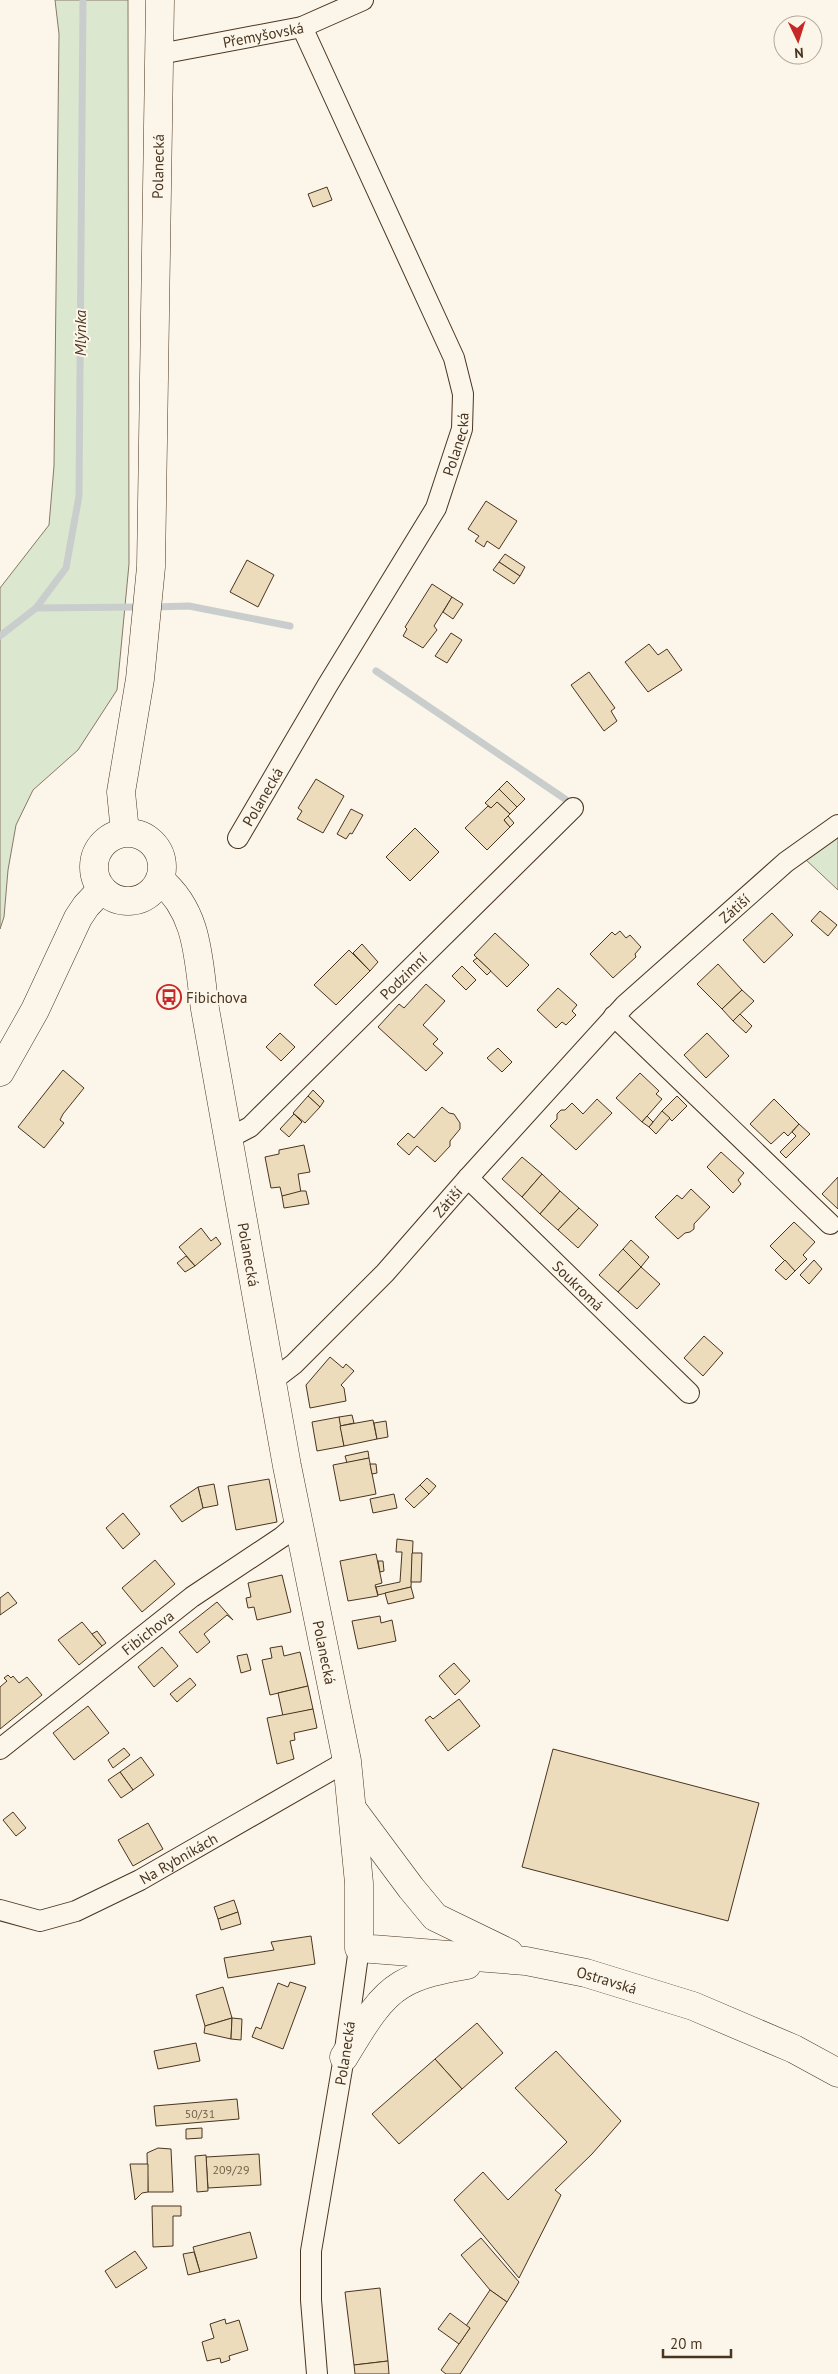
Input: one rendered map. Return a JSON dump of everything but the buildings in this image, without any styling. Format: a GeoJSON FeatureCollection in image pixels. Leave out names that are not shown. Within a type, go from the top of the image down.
{"type":"FeatureCollection","features":[{"type":"Feature","properties":{"kind":"street","name":"Polanecká"},"geometry":{"type":"LineString","coordinates":[[125,832],[121,792],[140,679],[151,567],[160,0]]}},
{"type":"Feature","properties":{"kind":"street","name":"Přemyšovská"},"geometry":{"type":"LineString","coordinates":[[160,54],[302,27],[363,0]]}},
{"type":"Feature","properties":{"kind":"street","name":"Polanecká"},"geometry":{"type":"LineString","coordinates":[[238,838],[327,686],[436,508],[462,429],[463,394],[454,358],[302,27]]}},
{"type":"Feature","properties":{"kind":"street","name":"Podzimní"},"geometry":{"type":"LineString","coordinates":[[229,1138],[250,1127],[573,808]]}},
{"type":"Feature","properties":{"kind":"street","name":"Zátiší"},"geometry":{"type":"LineString","coordinates":[[273,1380],[294,1364],[385,1273],[614,1016],[786,862],[838,825]]}},
{"type":"Feature","properties":{"kind":"street"},"geometry":{"type":"LineString","coordinates":[[125,832],[145,836],[156,846],[163,865],[160,880],[154,890],[146,896],[130,901],[115,899],[102,889],[94,870],[96,854],[106,841],[125,832]]}},
{"type":"Feature","properties":{"kind":"street","name":"Polanecká"},"geometry":{"type":"LineString","coordinates":[[160,880],[183,904],[194,936],[204,1009],[298,1523],[347,1762],[352,1809],[358,1883],[359,1948],[344,2058],[311,2251],[311,2292],[316,2374]]}},
{"type":"Feature","properties":{"kind":"street"},"geometry":{"type":"LineString","coordinates":[[0,1072],[35,1010],[78,918],[102,889]]}},
{"type":"Feature","properties":{"kind":"street"},"geometry":{"type":"LineString","coordinates":[[614,1016],[830,1224]]}},
{"type":"Feature","properties":{"kind":"street","name":"Soukromá"},"geometry":{"type":"LineString","coordinates":[[468,1178],[690,1393]]}},
{"type":"Feature","properties":{"kind":"street","name":"Fibichova"},"geometry":{"type":"LineString","coordinates":[[0,1749],[192,1596],[282,1536],[298,1523]]}},
{"type":"Feature","properties":{"kind":"street","name":"Na Rybníkách"},"geometry":{"type":"LineString","coordinates":[[0,1910],[40,1921],[76,1912],[140,1880],[347,1762]]}},
{"type":"Feature","properties":{"kind":"street"},"geometry":{"type":"LineString","coordinates":[[352,1809],[405,1881],[435,1917],[526,1961]]}},
{"type":"Feature","properties":{"kind":"street","name":"Ostravská"},"geometry":{"type":"LineString","coordinates":[[359,1948],[526,1961],[586,1974],[693,2006],[777,2042],[838,2073]]}},
{"type":"Feature","properties":{"kind":"street"},"geometry":{"type":"LineString","coordinates":[[344,2058],[371,2013],[400,1985],[435,1971],[473,1964],[526,1961]]}},
{"type":"Feature","properties":{"kind":"green space"},"geometry":{"type":"Polygon","coordinates":[[[55,0],[128,0],[129,564],[117,690],[78,750],[33,790],[16,825],[8,870],[4,917],[0,929],[0,588],[49,525],[54,466],[59,34],[55,0]]]}},
{"type":"Feature","properties":{"kind":"green space"},"geometry":{"type":"Polygon","coordinates":[[[838,835],[838,890],[804,858],[838,835]]]}},
{"type":"Feature","properties":{"kind":"waterway","name":"Mlýnka"},"geometry":{"type":"LineString","coordinates":[[0,636],[36,608],[66,568],[79,496],[83,0]]}},
{"type":"Feature","properties":{"kind":"waterway"},"geometry":{"type":"LineString","coordinates":[[152,607],[189,606],[290,626]]}},
{"type":"Feature","properties":{"kind":"waterway"},"geometry":{"type":"LineString","coordinates":[[36,608],[141,607]]}},
{"type":"Feature","properties":{"kind":"waterway"},"geometry":{"type":"LineString","coordinates":[[376,671],[565,799]]}},
{"type":"Feature","properties":{"kind":"place","name":"Fibichova"},"geometry":{"type":"Point","coordinates":[169,997]}}]}
